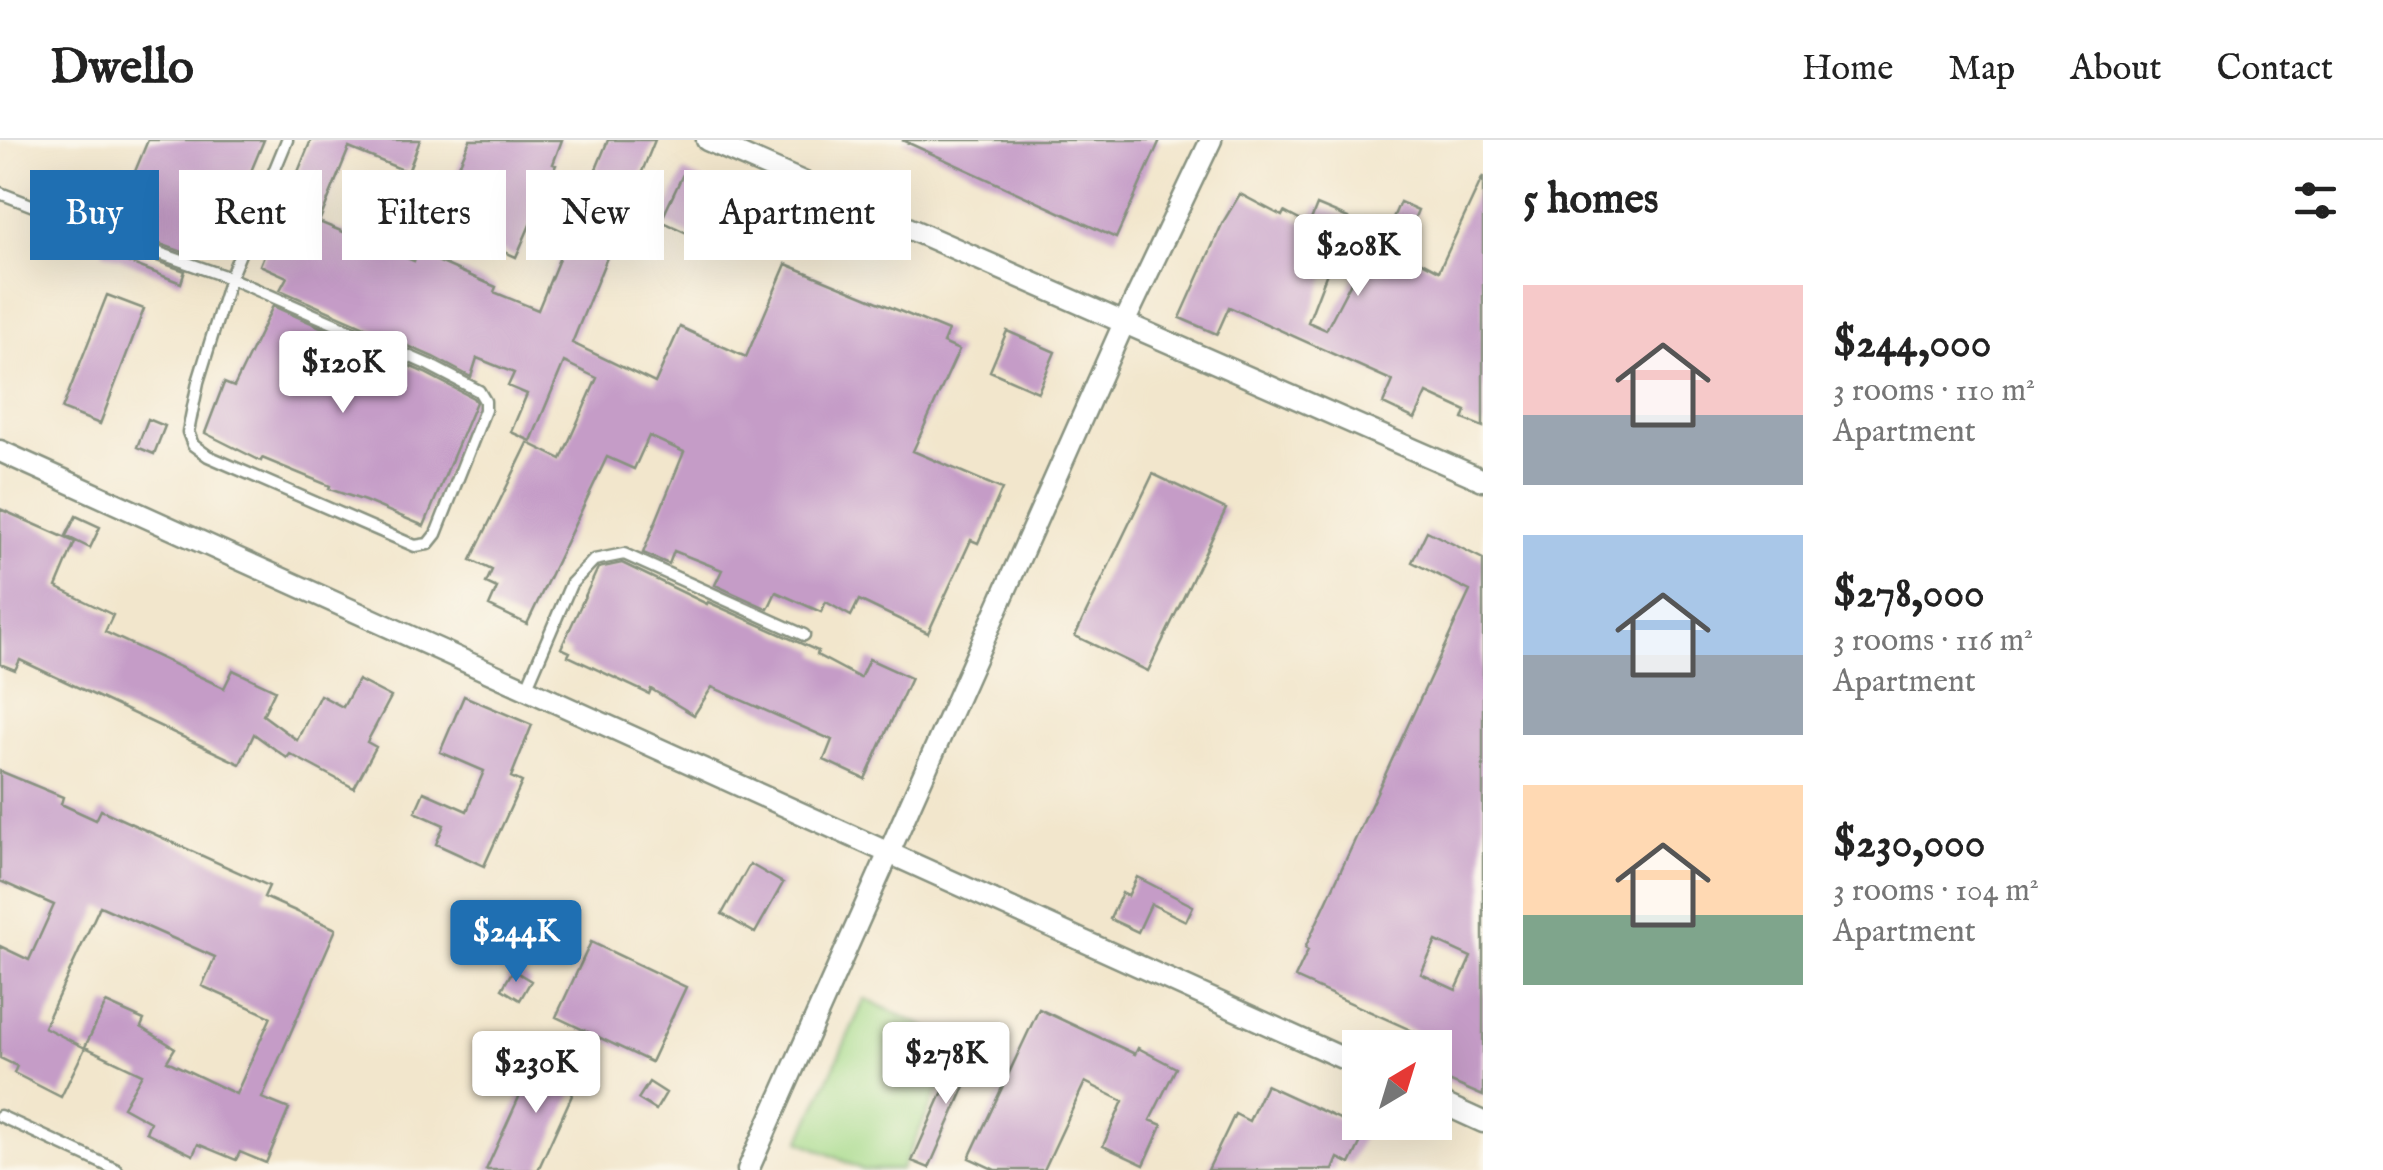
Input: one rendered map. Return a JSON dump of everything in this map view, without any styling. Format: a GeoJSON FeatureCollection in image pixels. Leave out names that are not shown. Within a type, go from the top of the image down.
{"type":"FeatureCollection","features":[{"type":"Feature","properties":{"kind":"street"},"geometry":{"type":"LineString","coordinates":[[706,140],[1483,480]]}},
{"type":"Feature","properties":{"kind":"street"},"geometry":{"type":"LineString","coordinates":[[748,1170],[1124,324],[1211,140]]}},
{"type":"Feature","properties":{"kind":"street"},"geometry":{"type":"LineString","coordinates":[[0,451],[1342,1058]]}},
{"type":"Feature","properties":{"kind":"street"},"geometry":{"type":"LineString","coordinates":[[1452,1108],[1483,1122]]}},
{"type":"Feature","properties":{"kind":"lane"},"geometry":{"type":"LineString","coordinates":[[0,192],[230,278],[479,390],[486,401],[485,410],[436,534],[428,544],[415,546],[208,456],[193,445],[188,432],[198,382],[230,278],[287,140]]}},
{"type":"Feature","properties":{"kind":"lane"},"geometry":{"type":"LineString","coordinates":[[526,688],[571,584],[594,560],[609,556],[624,554],[804,634]]}},
{"type":"Feature","properties":{"kind":"lane"},"geometry":{"type":"LineString","coordinates":[[0,1116],[117,1170]]}},
{"type":"Feature","properties":{"kind":"green space"},"geometry":{"type":"Polygon","coordinates":[[[865,999],[960,1043],[901,1170],[863,1170],[800,1141],[865,999]]]}},
{"type":"Feature","properties":{"kind":"building"},"geometry":{"type":"Polygon","coordinates":[[[148,140],[264,140],[252,170],[179,170],[179,251],[159,244],[159,170],[136,170],[148,140]]]}},
{"type":"Feature","properties":{"kind":"building"},"geometry":{"type":"Polygon","coordinates":[[[311,140],[420,140],[409,170],[349,148],[322,215],[322,170],[299,170],[311,140]]]}},
{"type":"Feature","properties":{"kind":"building"},"geometry":{"type":"Polygon","coordinates":[[[470,140],[562,140],[554,170],[526,170],[526,234],[516,257],[506,253],[506,170],[457,170],[470,140]]]}},
{"type":"Feature","properties":{"kind":"building"},"geometry":{"type":"Polygon","coordinates":[[[608,140],[655,140],[643,170],[596,170],[608,140]]]}},
{"type":"Feature","properties":{"kind":"building"},"geometry":{"type":"Polygon","coordinates":[[[902,140],[1160,140],[1116,238],[902,140]]]}},
{"type":"Feature","properties":{"kind":"building"},"geometry":{"type":"Polygon","coordinates":[[[684,172],[684,232],[664,222],[684,172]]]}},
{"type":"Feature","properties":{"kind":"building"},"geometry":{"type":"Polygon","coordinates":[[[1483,176],[1483,427],[1463,419],[1466,411],[1427,393],[1415,419],[1383,404],[1393,381],[1229,307],[1217,334],[1180,318],[1223,222],[1240,194],[1309,225],[1317,205],[1348,218],[1308,322],[1326,330],[1374,238],[1382,243],[1400,202],[1418,210],[1401,251],[1439,271],[1483,176]]]}},
{"type":"Feature","properties":{"kind":"building"},"geometry":{"type":"Polygon","coordinates":[[[322,223],[342,231],[342,260],[435,260],[496,287],[494,292],[538,310],[559,260],[606,260],[572,343],[655,383],[680,327],[746,357],[786,264],[948,331],[943,343],[959,350],[913,451],[1002,489],[978,543],[971,540],[928,633],[859,600],[851,616],[826,602],[821,612],[776,592],[768,609],[715,585],[722,570],[674,551],[669,564],[643,553],[684,452],[649,436],[634,469],[607,457],[527,624],[489,606],[497,588],[486,583],[492,570],[471,560],[528,443],[561,459],[597,378],[564,362],[531,441],[511,432],[527,394],[508,386],[514,373],[477,358],[471,377],[280,290],[287,277],[260,265],[262,260],[322,260],[322,223]]]}},
{"type":"Feature","properties":{"kind":"building"},"geometry":{"type":"Polygon","coordinates":[[[122,260],[154,260],[185,271],[181,283],[122,260]]]}},
{"type":"Feature","properties":{"kind":"building"},"geometry":{"type":"Polygon","coordinates":[[[107,295],[144,309],[100,424],[62,409],[107,295]]]}},
{"type":"Feature","properties":{"kind":"building"},"geometry":{"type":"Polygon","coordinates":[[[273,306],[425,373],[476,402],[424,526],[262,458],[261,461],[205,433],[224,383],[234,387],[273,306]]]}},
{"type":"Feature","properties":{"kind":"building"},"geometry":{"type":"Polygon","coordinates":[[[1007,331],[1055,352],[1038,392],[990,371],[1007,331]]]}},
{"type":"Feature","properties":{"kind":"building"},"geometry":{"type":"Polygon","coordinates":[[[148,419],[165,426],[154,454],[137,447],[148,419]]]}},
{"type":"Feature","properties":{"kind":"building"},"geometry":{"type":"Polygon","coordinates":[[[1153,474],[1226,509],[1148,671],[1075,636],[1153,474]]]}},
{"type":"Feature","properties":{"kind":"building"},"geometry":{"type":"Polygon","coordinates":[[[0,509],[75,542],[56,587],[113,615],[105,632],[224,688],[233,670],[275,690],[263,715],[297,740],[320,695],[343,707],[358,680],[391,697],[367,742],[376,747],[354,788],[290,754],[287,758],[254,734],[240,764],[20,660],[15,670],[0,664],[0,509]]]}},
{"type":"Feature","properties":{"kind":"building"},"geometry":{"type":"Polygon","coordinates":[[[76,516],[100,527],[90,548],[66,536],[76,516]]]}},
{"type":"Feature","properties":{"kind":"building"},"geometry":{"type":"Polygon","coordinates":[[[1427,531],[1483,559],[1483,1096],[1452,1082],[1452,1030],[1411,1030],[1295,978],[1308,950],[1305,948],[1470,591],[1412,562],[1427,531]],[[1436,941],[1421,974],[1456,990],[1471,957],[1436,941]]]}},
{"type":"Feature","properties":{"kind":"building"},"geometry":{"type":"Polygon","coordinates":[[[622,563],[818,651],[817,655],[860,678],[869,659],[911,678],[865,779],[824,760],[832,740],[712,687],[694,715],[651,689],[649,694],[568,656],[570,652],[561,648],[598,568],[622,563]]]}},
{"type":"Feature","properties":{"kind":"building"},"geometry":{"type":"Polygon","coordinates":[[[464,696],[532,725],[511,777],[522,782],[484,866],[436,844],[444,825],[415,812],[424,792],[467,811],[484,771],[440,752],[464,696]]]}},
{"type":"Feature","properties":{"kind":"building"},"geometry":{"type":"Polygon","coordinates":[[[0,771],[63,797],[61,804],[96,820],[101,810],[269,886],[264,897],[336,929],[262,1098],[289,1109],[266,1163],[240,1152],[236,1160],[198,1144],[193,1155],[146,1132],[150,1122],[123,1107],[142,1074],[85,1047],[106,1003],[144,1020],[141,1027],[175,1048],[167,1061],[236,1094],[271,1017],[202,986],[215,957],[100,906],[44,1027],[85,1048],[61,1097],[14,1073],[17,1066],[0,1058],[0,946],[29,960],[54,905],[0,881],[0,771]]]}},
{"type":"Feature","properties":{"kind":"building"},"geometry":{"type":"Polygon","coordinates":[[[750,864],[783,883],[755,933],[722,914],[750,864]]]}},
{"type":"Feature","properties":{"kind":"building"},"geometry":{"type":"Polygon","coordinates":[[[1137,877],[1193,906],[1186,921],[1151,904],[1138,932],[1110,919],[1122,893],[1128,896],[1137,877]]]}},
{"type":"Feature","properties":{"kind":"building"},"geometry":{"type":"Polygon","coordinates":[[[591,942],[686,987],[651,1062],[556,1017],[591,942]]]}},
{"type":"Feature","properties":{"kind":"building"},"geometry":{"type":"Polygon","coordinates":[[[513,970],[531,981],[520,1000],[502,989],[513,970]]]}},
{"type":"Feature","properties":{"kind":"building"},"geometry":{"type":"Polygon","coordinates":[[[1039,1009],[1135,1054],[1138,1048],[1176,1068],[1150,1120],[1162,1125],[1144,1165],[1103,1146],[1123,1101],[1085,1082],[1044,1170],[995,1170],[969,1158],[1039,1009]]]}},
{"type":"Feature","properties":{"kind":"building"},"geometry":{"type":"Polygon","coordinates":[[[964,1044],[980,1052],[929,1168],[912,1161],[964,1044]]]}},
{"type":"Feature","properties":{"kind":"building"},"geometry":{"type":"Polygon","coordinates":[[[539,1053],[582,1073],[538,1170],[486,1170],[539,1053]]]}},
{"type":"Feature","properties":{"kind":"building"},"geometry":{"type":"Polygon","coordinates":[[[649,1082],[666,1093],[656,1110],[638,1099],[649,1082]]]}},
{"type":"Feature","properties":{"kind":"building"},"geometry":{"type":"Polygon","coordinates":[[[1266,1085],[1342,1120],[1342,1140],[1362,1140],[1350,1164],[1338,1158],[1333,1170],[1208,1170],[1235,1114],[1249,1121],[1266,1085]]]}}]}
